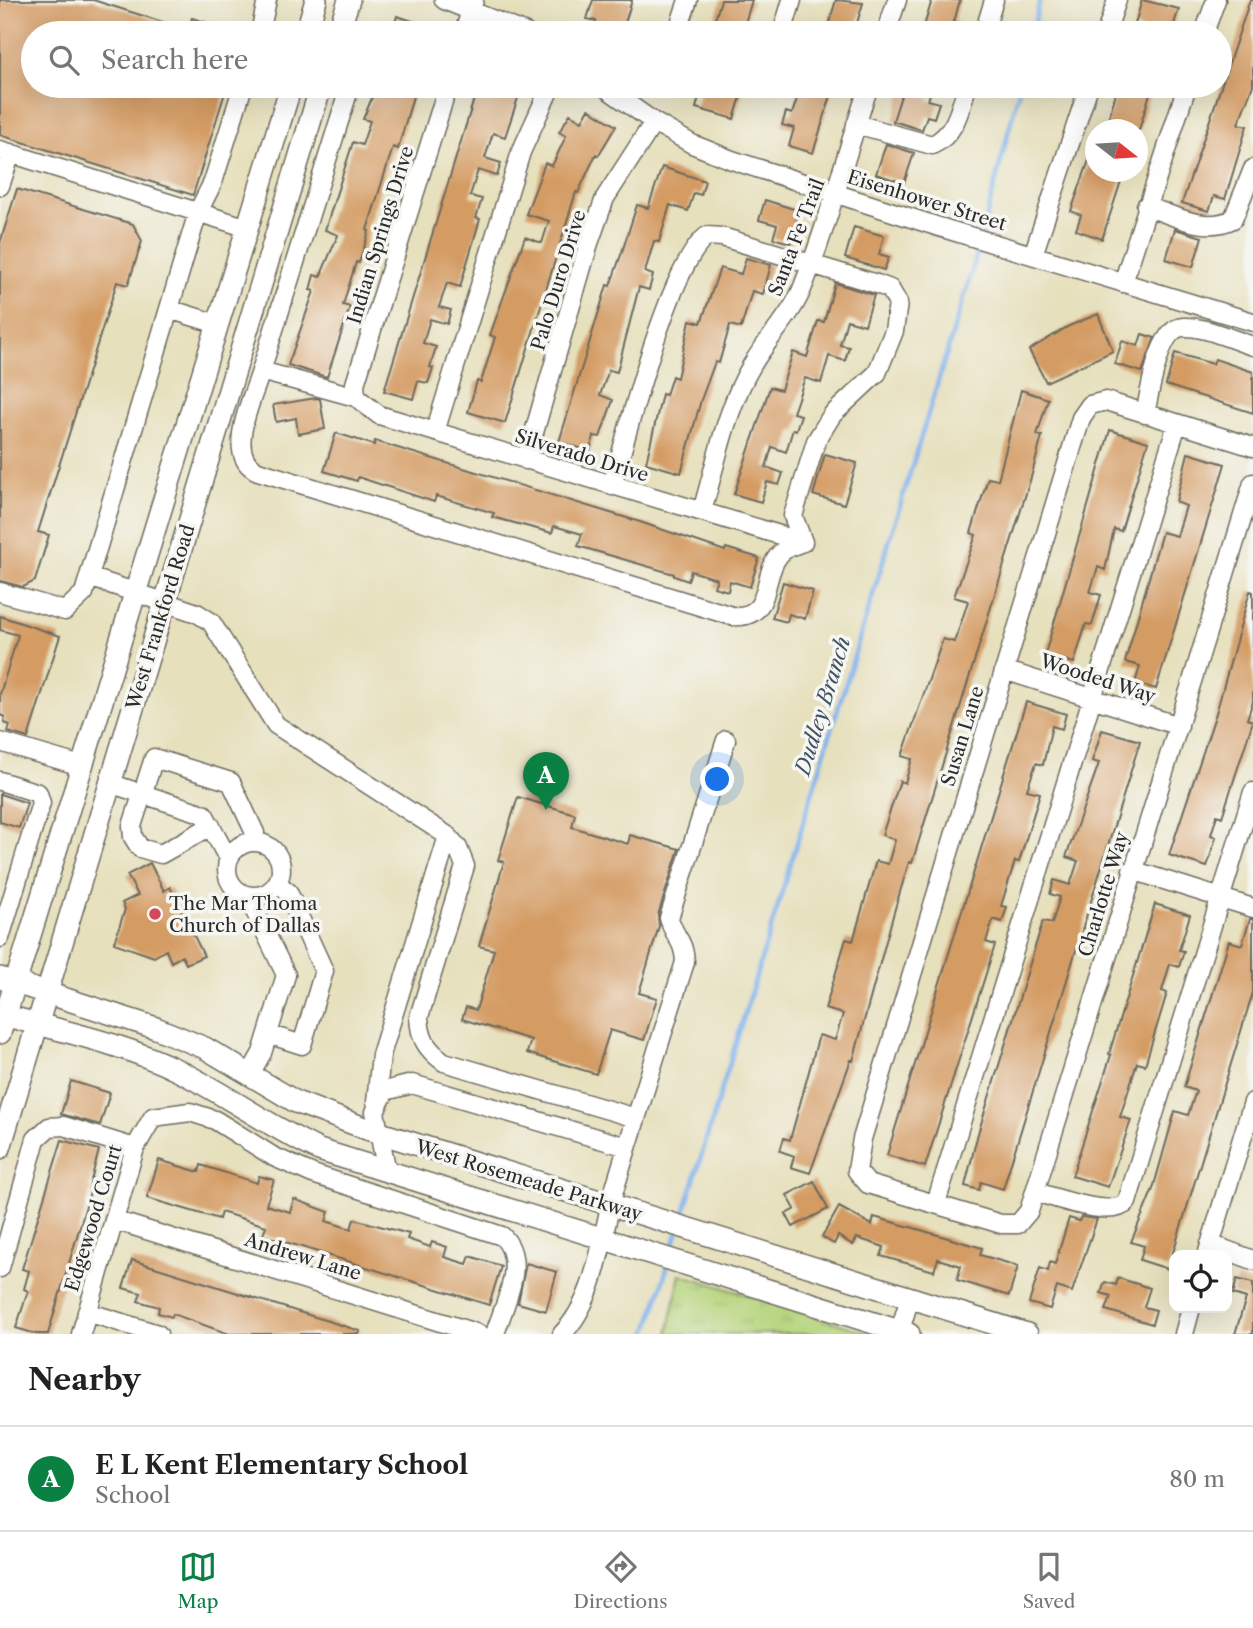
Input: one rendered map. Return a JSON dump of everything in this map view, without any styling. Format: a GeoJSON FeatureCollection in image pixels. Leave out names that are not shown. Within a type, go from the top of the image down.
{"type":"FeatureCollection","features":[{"type":"Feature","properties":{"kind":"main road"},"geometry":{"type":"LineString","coordinates":[[310,21],[316,0]]}},
{"type":"Feature","properties":{"kind":"main road"},"geometry":{"type":"LineString","coordinates":[[342,21],[349,0]]}},
{"type":"Feature","properties":{"kind":"main road","name":"West Frankford Road"},"geometry":{"type":"LineString","coordinates":[[2,1021],[8,980],[38,909],[133,591],[287,98]]}},
{"type":"Feature","properties":{"kind":"main road","name":"West Frankford Road"},"geometry":{"type":"LineString","coordinates":[[0,1148],[317,98]]}},
{"type":"Feature","properties":{"kind":"main road","name":"West Rosemeade Parkway"},"geometry":{"type":"LineString","coordinates":[[8,980],[193,1043],[296,1102],[379,1133],[1027,1334]]}},
{"type":"Feature","properties":{"kind":"main road","name":"West Rosemeade Parkway"},"geometry":{"type":"LineString","coordinates":[[2,1021],[36,1024],[86,1037],[169,1067],[282,1133],[319,1150],[903,1333]]}},
{"type":"Feature","properties":{"kind":"street"},"geometry":{"type":"LineString","coordinates":[[263,21],[267,0]]}},
{"type":"Feature","properties":{"kind":"street"},"geometry":{"type":"LineString","coordinates":[[444,0],[472,4],[504,21]]}},
{"type":"Feature","properties":{"kind":"street"},"geometry":{"type":"LineString","coordinates":[[681,21],[688,0]]}},
{"type":"Feature","properties":{"kind":"street"},"geometry":{"type":"LineString","coordinates":[[786,21],[792,0]]}},
{"type":"Feature","properties":{"kind":"street"},"geometry":{"type":"LineString","coordinates":[[890,21],[897,0]]}},
{"type":"Feature","properties":{"kind":"street"},"geometry":{"type":"LineString","coordinates":[[988,21],[994,0]]}},
{"type":"Feature","properties":{"kind":"street"},"geometry":{"type":"LineString","coordinates":[[1110,21],[1117,0]]}},
{"type":"Feature","properties":{"kind":"street"},"geometry":{"type":"LineString","coordinates":[[1208,21],[1216,0]]}},
{"type":"Feature","properties":{"kind":"street"},"geometry":{"type":"LineString","coordinates":[[467,21],[472,4]]}},
{"type":"Feature","properties":{"kind":"street"},"geometry":{"type":"LineString","coordinates":[[0,593],[65,611],[84,593],[198,212],[213,182],[239,98]]}},
{"type":"Feature","properties":{"kind":"street"},"geometry":{"type":"LineString","coordinates":[[346,98],[261,371],[241,447],[247,465],[258,471],[732,616],[754,612],[761,603],[778,556],[803,541],[795,527],[795,505],[816,441],[832,415],[877,373],[887,354],[898,310],[896,296],[890,289],[713,235],[700,242],[674,289],[612,486]]}},
{"type":"Feature","properties":{"kind":"street","name":"Indian Springs Drive"},"geometry":{"type":"LineString","coordinates":[[356,397],[355,384],[444,98]]}},
{"type":"Feature","properties":{"kind":"street"},"geometry":{"type":"LineString","coordinates":[[435,432],[521,152],[546,98]]}},
{"type":"Feature","properties":{"kind":"street","name":"Eisenhower Street"},"geometry":{"type":"LineString","coordinates":[[620,98],[653,122],[692,144],[732,160],[936,226],[1253,322]]}},
{"type":"Feature","properties":{"kind":"street","name":"Santa Fe Trail"},"geometry":{"type":"LineString","coordinates":[[702,512],[734,405],[751,365],[796,303],[811,265],[837,194],[865,98]]}},
{"type":"Feature","properties":{"kind":"street"},"geometry":{"type":"LineString","coordinates":[[856,124],[932,145],[945,139],[953,128],[963,98]]}},
{"type":"Feature","properties":{"kind":"street"},"geometry":{"type":"LineString","coordinates":[[1027,253],[1085,98]]}},
{"type":"Feature","properties":{"kind":"street"},"geometry":{"type":"LineString","coordinates":[[1123,283],[1183,98]]}},
{"type":"Feature","properties":{"kind":"street","name":"Palo Duro Drive"},"geometry":{"type":"LineString","coordinates":[[526,460],[601,209],[653,122]]}},
{"type":"Feature","properties":{"kind":"street"},"geometry":{"type":"LineString","coordinates":[[0,186],[5,151],[248,228]]}},
{"type":"Feature","properties":{"kind":"street"},"geometry":{"type":"LineString","coordinates":[[1146,206],[1206,226],[1219,226],[1233,219],[1241,206],[1253,169]]}},
{"type":"Feature","properties":{"kind":"street"},"geometry":{"type":"LineString","coordinates":[[169,309],[217,324]]}},
{"type":"Feature","properties":{"kind":"street"},"geometry":{"type":"LineString","coordinates":[[1145,414],[1162,347],[1174,330],[1182,327],[1196,329],[1253,346]]}},
{"type":"Feature","properties":{"kind":"street","name":"Silverado Drive"},"geometry":{"type":"LineString","coordinates":[[261,371],[356,397],[379,415],[803,541]]}},
{"type":"Feature","properties":{"kind":"street","name":"Susan Lane"},"geometry":{"type":"LineString","coordinates":[[931,1202],[867,1184],[857,1171],[857,1158],[1081,418],[1090,405],[1106,401],[1253,447]]}},
{"type":"Feature","properties":{"kind":"street"},"geometry":{"type":"LineString","coordinates":[[931,1202],[1177,424]]}},
{"type":"Feature","properties":{"kind":"street","name":"Charlotte Way"},"geometry":{"type":"LineString","coordinates":[[931,1202],[1002,1224],[1018,1224],[1029,1211],[1253,483]]}},
{"type":"Feature","properties":{"kind":"street"},"geometry":{"type":"LineString","coordinates":[[89,577],[197,613],[211,622],[276,725],[286,734],[448,836],[458,848],[465,866],[419,1017],[420,1036],[430,1052],[444,1062],[636,1118]]}},
{"type":"Feature","properties":{"kind":"street","name":"Wooded Way"},"geometry":{"type":"LineString","coordinates":[[1004,670],[1179,726]]}},
{"type":"Feature","properties":{"kind":"street"},"geometry":{"type":"LineString","coordinates":[[562,1334],[573,1323],[611,1242],[620,1208],[627,1147],[685,962],[684,944],[672,931],[669,918],[726,740]]}},
{"type":"Feature","properties":{"kind":"street"},"geometry":{"type":"LineString","coordinates":[[0,742],[80,766]]}},
{"type":"Feature","properties":{"kind":"street"},"geometry":{"type":"LineString","coordinates":[[211,827],[162,854],[140,848],[133,837],[132,826],[154,758],[231,782],[256,833],[255,842]]}},
{"type":"Feature","properties":{"kind":"street"},"geometry":{"type":"LineString","coordinates":[[0,781],[38,793],[41,803],[0,938]]}},
{"type":"Feature","properties":{"kind":"street"},"geometry":{"type":"LineString","coordinates":[[109,783],[204,814],[224,851],[230,855]]}},
{"type":"Feature","properties":{"kind":"street"},"geometry":{"type":"LineString","coordinates":[[1036,1192],[1106,1210],[1123,1207],[1127,1202],[1253,792]]}},
{"type":"Feature","properties":{"kind":"street"},"geometry":{"type":"LineString","coordinates":[[34,825],[61,832]]}},
{"type":"Feature","properties":{"kind":"street"},"geometry":{"type":"LineString","coordinates":[[387,1172],[375,1111],[381,1055],[448,836]]}},
{"type":"Feature","properties":{"kind":"street"},"geometry":{"type":"LineString","coordinates":[[255,842],[269,846],[279,856],[281,870],[278,884],[266,894],[252,897],[238,892],[229,882],[227,869],[230,855],[240,844],[255,842]]}},
{"type":"Feature","properties":{"kind":"street"},"geometry":{"type":"LineString","coordinates":[[1132,870],[1253,908]]}},
{"type":"Feature","properties":{"kind":"street"},"geometry":{"type":"LineString","coordinates":[[268,1034],[302,1045],[324,971],[288,892],[278,884]]}},
{"type":"Feature","properties":{"kind":"street"},"geometry":{"type":"LineString","coordinates":[[250,1074],[268,1034],[286,975],[254,909],[252,897]]}},
{"type":"Feature","properties":{"kind":"street"},"geometry":{"type":"LineString","coordinates":[[12,902],[38,909]]}},
{"type":"Feature","properties":{"kind":"street"},"geometry":{"type":"LineString","coordinates":[[375,1111],[385,1091],[412,1084],[627,1147]]}},
{"type":"Feature","properties":{"kind":"street"},"geometry":{"type":"LineString","coordinates":[[1208,1250],[1253,1102]]}},
{"type":"Feature","properties":{"kind":"street","name":"Edgewood Court"},"geometry":{"type":"LineString","coordinates":[[81,1334],[135,1148],[153,1117],[190,1112],[208,1118],[274,1157],[313,1174],[502,1236],[511,1245],[515,1270],[495,1334]]}},
{"type":"Feature","properties":{"kind":"street"},"geometry":{"type":"LineString","coordinates":[[0,1268],[36,1139],[49,1127],[64,1126],[135,1148]]}},
{"type":"Feature","properties":{"kind":"street","name":"Andrew Lane"},"geometry":{"type":"LineString","coordinates":[[114,1220],[479,1334]]}},
{"type":"Feature","properties":{"kind":"street"},"geometry":{"type":"LineString","coordinates":[[1232,1255],[1253,1259]]}},
{"type":"Feature","properties":{"kind":"street"},"geometry":{"type":"LineString","coordinates":[[903,1333],[910,1297]]}},
{"type":"Feature","properties":{"kind":"street"},"geometry":{"type":"LineString","coordinates":[[87,1312],[158,1334]]}},
{"type":"Feature","properties":{"kind":"street"},"geometry":{"type":"LineString","coordinates":[[1184,1334],[1190,1313]]}},
{"type":"Feature","properties":{"kind":"green space"},"geometry":{"type":"Polygon","coordinates":[[[680,1274],[872,1334],[668,1334],[680,1274]]]}},
{"type":"Feature","properties":{"kind":"building"},"geometry":{"type":"Polygon","coordinates":[[[0,0],[93,0],[160,21],[21,21],[21,98],[223,98],[193,195],[0,135],[0,0]]]}},
{"type":"Feature","properties":{"kind":"building"},"geometry":{"type":"Polygon","coordinates":[[[593,0],[632,0],[626,21],[587,19],[593,0]]]}},
{"type":"Feature","properties":{"kind":"building"},"geometry":{"type":"Polygon","coordinates":[[[721,0],[752,0],[746,21],[715,21],[721,0]]]}},
{"type":"Feature","properties":{"kind":"building"},"geometry":{"type":"Polygon","coordinates":[[[836,0],[863,3],[858,21],[830,21],[836,0]]]}},
{"type":"Feature","properties":{"kind":"building"},"geometry":{"type":"Polygon","coordinates":[[[932,0],[960,0],[954,21],[926,21],[932,0]]]}},
{"type":"Feature","properties":{"kind":"building"},"geometry":{"type":"Polygon","coordinates":[[[1142,0],[1179,9],[1175,21],[1136,21],[1142,0]]]}},
{"type":"Feature","properties":{"kind":"building"},"geometry":{"type":"Polygon","coordinates":[[[1250,0],[1253,0],[1253,85],[1238,124],[1247,126],[1225,199],[1214,196],[1209,211],[1182,203],[1217,98],[1232,98],[1232,54],[1250,0]]]}},
{"type":"Feature","properties":{"kind":"building"},"geometry":{"type":"Polygon","coordinates":[[[397,16],[413,21],[396,21],[397,16]]]}},
{"type":"Feature","properties":{"kind":"building"},"geometry":{"type":"Polygon","coordinates":[[[372,98],[413,98],[398,149],[393,147],[359,263],[356,262],[343,305],[350,307],[327,377],[288,365],[314,291],[310,290],[314,275],[320,277],[338,235],[325,230],[353,142],[362,145],[370,121],[363,119],[372,98]]]}},
{"type":"Feature","properties":{"kind":"building"},"geometry":{"type":"Polygon","coordinates":[[[474,98],[518,98],[505,137],[493,133],[485,158],[501,163],[497,176],[478,170],[470,196],[482,199],[476,218],[480,219],[460,287],[447,283],[439,307],[451,310],[447,324],[430,319],[423,343],[436,347],[428,383],[418,381],[413,399],[384,391],[474,98]]]}},
{"type":"Feature","properties":{"kind":"building"},"geometry":{"type":"Polygon","coordinates":[[[699,98],[741,98],[734,119],[696,108],[699,98]]]}},
{"type":"Feature","properties":{"kind":"building"},"geometry":{"type":"Polygon","coordinates":[[[797,98],[830,98],[813,153],[789,146],[794,128],[782,125],[786,112],[792,114],[797,98]]]}},
{"type":"Feature","properties":{"kind":"building"},"geometry":{"type":"Polygon","coordinates":[[[900,98],[929,98],[928,100],[939,103],[934,118],[927,116],[922,130],[893,121],[900,98]]]}},
{"type":"Feature","properties":{"kind":"building"},"geometry":{"type":"Polygon","coordinates":[[[1114,98],[1149,98],[1142,119],[1108,119],[1114,98]]]}},
{"type":"Feature","properties":{"kind":"building"},"geometry":{"type":"Polygon","coordinates":[[[589,109],[616,126],[598,156],[596,154],[578,193],[576,192],[505,423],[468,412],[477,381],[481,382],[495,337],[490,335],[525,237],[542,243],[549,221],[526,214],[545,163],[552,166],[566,136],[559,132],[570,114],[582,121],[589,109]]]}},
{"type":"Feature","properties":{"kind":"building"},"geometry":{"type":"Polygon","coordinates":[[[886,144],[914,153],[904,183],[876,174],[886,144]]]}},
{"type":"Feature","properties":{"kind":"building"},"geometry":{"type":"Polygon","coordinates":[[[662,167],[705,181],[701,195],[694,193],[688,211],[670,205],[659,242],[654,241],[645,272],[653,275],[649,290],[639,287],[617,372],[609,370],[600,395],[613,400],[600,437],[594,436],[590,451],[559,442],[607,285],[610,286],[637,205],[648,208],[662,167]]]}},
{"type":"Feature","properties":{"kind":"building"},"geometry":{"type":"Polygon","coordinates":[[[1085,172],[1085,182],[1121,182],[1102,239],[1076,230],[1081,215],[1071,211],[1085,172]]]}},
{"type":"Feature","properties":{"kind":"building"},"geometry":{"type":"Polygon","coordinates":[[[17,189],[133,224],[142,241],[128,285],[117,282],[38,532],[49,535],[35,581],[23,587],[0,581],[0,243],[17,189]]]}},
{"type":"Feature","properties":{"kind":"building"},"geometry":{"type":"Polygon","coordinates":[[[765,200],[800,211],[790,243],[773,238],[777,225],[759,220],[765,200]]]}},
{"type":"Feature","properties":{"kind":"building"},"geometry":{"type":"Polygon","coordinates":[[[854,227],[884,236],[879,254],[889,257],[884,270],[845,258],[854,227]]]}},
{"type":"Feature","properties":{"kind":"building"},"geometry":{"type":"Polygon","coordinates":[[[1175,229],[1202,237],[1193,267],[1166,259],[1175,229]]]}},
{"type":"Feature","properties":{"kind":"building"},"geometry":{"type":"Polygon","coordinates":[[[746,258],[771,265],[763,294],[752,291],[741,328],[730,325],[719,363],[715,362],[701,400],[681,473],[646,463],[662,394],[666,395],[672,376],[677,378],[690,320],[701,323],[720,268],[741,274],[746,258]]]}},
{"type":"Feature","properties":{"kind":"building"},"geometry":{"type":"Polygon","coordinates":[[[835,283],[874,295],[865,325],[847,320],[840,345],[849,347],[845,361],[829,356],[821,383],[805,378],[793,413],[801,415],[796,430],[793,429],[786,452],[772,447],[766,467],[783,473],[779,485],[767,482],[761,502],[734,494],[770,387],[781,390],[793,352],[807,357],[818,321],[824,322],[835,283]]]}},
{"type":"Feature","properties":{"kind":"building"},"geometry":{"type":"Polygon","coordinates":[[[1098,314],[1113,351],[1046,382],[1029,350],[1069,326],[1098,314]]]}},
{"type":"Feature","properties":{"kind":"building"},"geometry":{"type":"Polygon","coordinates":[[[1142,334],[1155,338],[1142,372],[1115,364],[1122,341],[1138,346],[1142,334]]]}},
{"type":"Feature","properties":{"kind":"building"},"geometry":{"type":"Polygon","coordinates":[[[1175,353],[1213,364],[1215,359],[1253,372],[1253,413],[1166,385],[1175,353]]]}},
{"type":"Feature","properties":{"kind":"building"},"geometry":{"type":"Polygon","coordinates":[[[1021,390],[1048,399],[1037,435],[1042,436],[1032,474],[912,863],[909,862],[853,1061],[851,1060],[810,1173],[791,1167],[794,1156],[780,1151],[784,1138],[790,1140],[819,1035],[835,1040],[843,1014],[825,1009],[846,939],[853,941],[876,861],[888,864],[895,840],[882,835],[900,781],[905,783],[912,759],[902,756],[943,639],[954,642],[960,626],[968,601],[954,597],[976,535],[971,533],[988,478],[998,480],[1021,390]]]}},
{"type":"Feature","properties":{"kind":"building"},"geometry":{"type":"Polygon","coordinates":[[[320,399],[325,429],[298,434],[296,418],[276,422],[273,405],[320,399]]]}},
{"type":"Feature","properties":{"kind":"building"},"geometry":{"type":"Polygon","coordinates":[[[1110,430],[1148,442],[1121,531],[1114,529],[1105,570],[1098,567],[1090,592],[1101,595],[1092,625],[1086,624],[1074,663],[1045,654],[1110,430]]]}},
{"type":"Feature","properties":{"kind":"building"},"geometry":{"type":"Polygon","coordinates":[[[336,433],[374,445],[375,441],[640,522],[725,551],[726,548],[759,558],[750,587],[730,581],[728,591],[714,587],[717,579],[691,571],[688,581],[674,574],[578,546],[582,534],[554,526],[552,533],[492,517],[494,513],[436,496],[434,502],[358,477],[357,481],[324,471],[336,433]]]}},
{"type":"Feature","properties":{"kind":"building"},"geometry":{"type":"Polygon","coordinates":[[[1188,453],[1225,464],[1156,689],[1135,683],[1140,666],[1125,662],[1162,532],[1177,536],[1186,506],[1176,502],[1188,453]]]}},
{"type":"Feature","properties":{"kind":"building"},"geometry":{"type":"Polygon","coordinates":[[[825,454],[857,463],[844,504],[813,495],[825,454]]]}},
{"type":"Feature","properties":{"kind":"building"},"geometry":{"type":"Polygon","coordinates":[[[783,582],[813,591],[805,619],[789,614],[787,622],[772,618],[783,582]]]}},
{"type":"Feature","properties":{"kind":"building"},"geometry":{"type":"Polygon","coordinates":[[[1250,591],[1253,592],[1253,701],[1247,719],[1253,721],[1222,817],[1217,815],[1211,835],[1216,837],[1207,867],[1169,855],[1217,710],[1250,591]]]}},
{"type":"Feature","properties":{"kind":"building"},"geometry":{"type":"Polygon","coordinates":[[[0,616],[60,636],[28,738],[8,732],[10,725],[4,723],[5,717],[0,715],[0,694],[18,635],[0,630],[0,616]]]}},
{"type":"Feature","properties":{"kind":"building"},"geometry":{"type":"Polygon","coordinates":[[[1026,702],[1066,714],[1062,729],[1052,726],[1043,765],[1036,763],[1027,790],[1040,793],[1019,862],[1015,861],[1001,906],[1007,907],[1002,922],[993,919],[986,942],[995,945],[925,1167],[887,1155],[1026,702]]]}},
{"type":"Feature","properties":{"kind":"building"},"geometry":{"type":"Polygon","coordinates":[[[1102,730],[1140,741],[1003,1189],[981,1182],[979,1190],[965,1186],[977,1137],[1043,921],[1052,923],[1060,897],[1050,894],[1054,880],[1070,885],[1078,861],[1066,857],[1099,763],[1092,761],[1102,730]]]}},
{"type":"Feature","properties":{"kind":"building"},"geometry":{"type":"Polygon","coordinates":[[[0,794],[27,803],[19,828],[0,822],[0,794]]]}},
{"type":"Feature","properties":{"kind":"building"},"geometry":{"type":"Polygon","coordinates":[[[518,797],[575,814],[572,827],[628,844],[630,835],[679,849],[658,915],[659,926],[639,993],[657,998],[644,1040],[610,1030],[596,1074],[527,1053],[531,1040],[462,1019],[466,1007],[476,1010],[494,950],[479,946],[504,862],[498,860],[518,797]]]}},
{"type":"Feature","properties":{"kind":"building","name":"The Mar Thoma Church of Dallas"},"geometry":{"type":"Polygon","coordinates":[[[150,863],[164,891],[170,887],[204,956],[186,964],[182,956],[171,962],[166,950],[154,957],[114,943],[125,909],[122,903],[138,895],[127,875],[150,863]]]}},
{"type":"Feature","properties":{"kind":"building"},"geometry":{"type":"Polygon","coordinates":[[[1155,904],[1190,915],[1179,950],[1184,951],[1179,967],[1170,964],[1162,991],[1167,993],[1145,1065],[1137,1063],[1120,1117],[1131,1120],[1108,1187],[1072,1176],[1155,904]]]}},
{"type":"Feature","properties":{"kind":"building"},"geometry":{"type":"Polygon","coordinates":[[[1250,919],[1253,919],[1253,992],[1174,1250],[1169,1250],[1168,1269],[1140,1260],[1144,1246],[1131,1242],[1153,1189],[1175,1111],[1188,1115],[1196,1091],[1184,1087],[1229,941],[1242,945],[1250,919]]]}},
{"type":"Feature","properties":{"kind":"building"},"geometry":{"type":"Polygon","coordinates":[[[71,1081],[110,1093],[100,1125],[61,1114],[71,1081]]]}},
{"type":"Feature","properties":{"kind":"building"},"geometry":{"type":"Polygon","coordinates":[[[62,1140],[99,1150],[89,1188],[91,1189],[48,1334],[36,1334],[16,1328],[28,1291],[24,1289],[29,1271],[22,1269],[62,1140]]]}},
{"type":"Feature","properties":{"kind":"building"},"geometry":{"type":"Polygon","coordinates":[[[159,1160],[199,1172],[201,1165],[257,1183],[259,1176],[274,1180],[266,1205],[290,1212],[294,1199],[329,1212],[326,1221],[351,1229],[354,1219],[409,1234],[407,1239],[430,1247],[432,1242],[447,1247],[444,1257],[467,1264],[470,1256],[501,1266],[489,1305],[263,1235],[266,1226],[221,1212],[219,1219],[147,1198],[159,1160]]]}},
{"type":"Feature","properties":{"kind":"building"},"geometry":{"type":"Polygon","coordinates":[[[814,1181],[828,1209],[793,1227],[786,1214],[795,1209],[787,1195],[814,1181]]]}},
{"type":"Feature","properties":{"kind":"building"},"geometry":{"type":"Polygon","coordinates":[[[839,1207],[872,1225],[874,1217],[914,1228],[982,1248],[980,1255],[1018,1266],[1009,1296],[957,1280],[961,1266],[938,1259],[934,1271],[881,1256],[884,1247],[857,1238],[853,1245],[838,1236],[834,1244],[822,1237],[839,1207]]]}},
{"type":"Feature","properties":{"kind":"building"},"geometry":{"type":"Polygon","coordinates":[[[1081,1217],[1097,1219],[1072,1292],[1057,1287],[1050,1309],[1029,1303],[1040,1268],[1048,1271],[1050,1262],[1055,1264],[1069,1218],[1079,1221],[1081,1217]]]}},
{"type":"Feature","properties":{"kind":"building"},"geometry":{"type":"Polygon","coordinates":[[[132,1260],[360,1331],[359,1334],[229,1334],[173,1314],[172,1317],[158,1313],[159,1307],[138,1301],[141,1293],[123,1288],[132,1260]]]}},
{"type":"Feature","properties":{"kind":"building"},"geometry":{"type":"Polygon","coordinates":[[[526,1263],[557,1272],[546,1311],[518,1303],[526,1263]]]}},
{"type":"Feature","properties":{"kind":"building"},"geometry":{"type":"Polygon","coordinates":[[[1118,1278],[1150,1288],[1144,1307],[1156,1310],[1152,1324],[1106,1310],[1111,1296],[1101,1293],[1105,1282],[1116,1285],[1118,1278]]]}},
{"type":"Feature","properties":{"kind":"building"},"geometry":{"type":"Polygon","coordinates":[[[1237,1279],[1253,1283],[1253,1334],[1235,1334],[1246,1298],[1233,1294],[1237,1279]]]}},
{"type":"Feature","properties":{"kind":"waterway","name":"Dudley Branch"},"geometry":{"type":"LineString","coordinates":[[1035,21],[1040,0]]}},
{"type":"Feature","properties":{"kind":"waterway","name":"Dudley Branch"},"geometry":{"type":"LineString","coordinates":[[982,235],[1017,98]]}},
{"type":"Feature","properties":{"kind":"waterway","name":"Dudley Branch"},"geometry":{"type":"LineString","coordinates":[[682,1219],[980,244]]}},
{"type":"Feature","properties":{"kind":"waterway","name":"Dudley Branch"},"geometry":{"type":"LineString","coordinates":[[671,1253],[678,1231]]}},
{"type":"Feature","properties":{"kind":"waterway","name":"Dudley Branch"},"geometry":{"type":"LineString","coordinates":[[647,1334],[668,1265]]}},
{"type":"Feature","properties":{"kind":"place","name":"E L Kent Elementary School"},"geometry":{"type":"Point","coordinates":[546,810]}},
{"type":"Feature","properties":{"kind":"place","name":"The Mar Thoma Church of Dallas"},"geometry":{"type":"Point","coordinates":[155,914]}}]}
